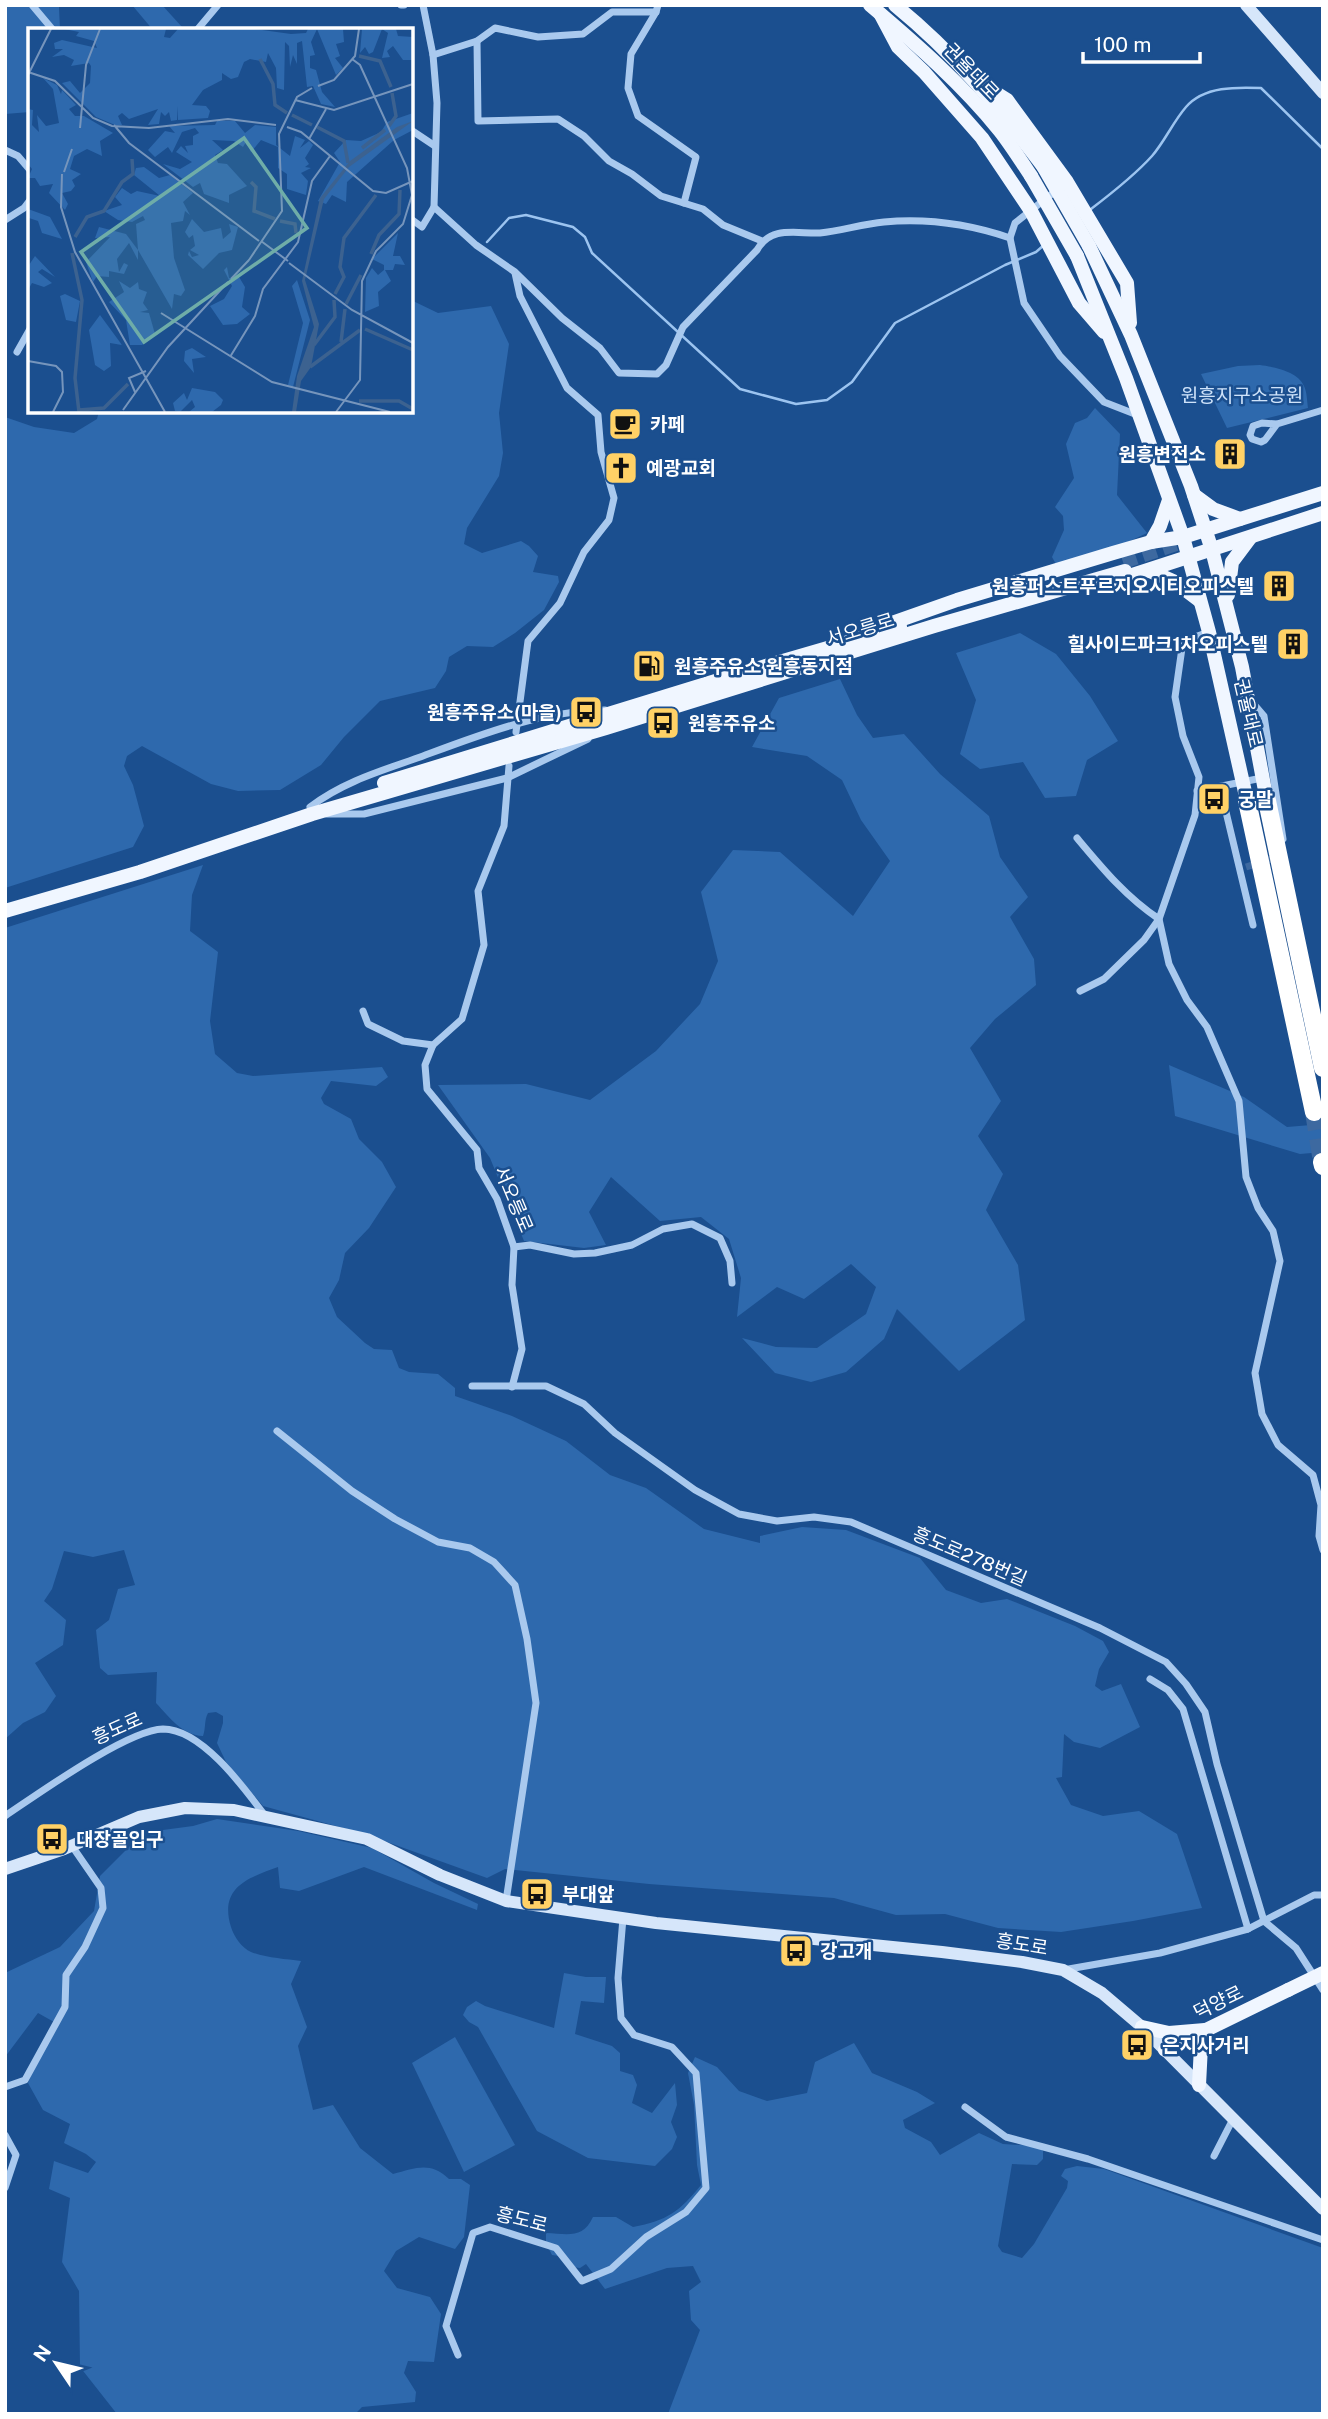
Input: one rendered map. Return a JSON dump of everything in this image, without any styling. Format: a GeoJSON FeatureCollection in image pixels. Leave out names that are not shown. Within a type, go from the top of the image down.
{"type":"FeatureCollection","features":[{"type":"Feature","properties":{"kind":"highway","name":"권율대로"},"geometry":{"type":"LineString","coordinates":[[1266,796],[1323,1068]]}},
{"type":"Feature","properties":{"kind":"highway","name":"권율대로"},"geometry":{"type":"LineString","coordinates":[[1247,802],[1314,1112]]}},
{"type":"Feature","properties":{"kind":"main road","name":"권율대로"},"geometry":{"type":"LineString","coordinates":[[895,5],[926,30],[975,80],[1089,246],[1131,335],[1194,494],[1212,550],[1248,697],[1266,796]]}},
{"type":"Feature","properties":{"kind":"main road","name":"권율대로"},"geometry":{"type":"LineString","coordinates":[[876,10],[930,56],[1037,171],[1077,256],[1140,416],[1183,537],[1209,632],[1247,802]]}},
{"type":"Feature","properties":{"kind":"main road"},"geometry":{"type":"LineString","coordinates":[[876,10],[898,47],[925,72],[982,138],[1031,211],[1079,303],[1112,342]]}},
{"type":"Feature","properties":{"kind":"main road"},"geometry":{"type":"LineString","coordinates":[[975,80],[1007,100],[1067,182],[1127,283],[1131,335]]}},
{"type":"Feature","properties":{"kind":"main road"},"geometry":{"type":"LineString","coordinates":[[853,640],[906,617],[1151,542],[1183,537],[1323,493]]}},
{"type":"Feature","properties":{"kind":"main road"},"geometry":{"type":"LineString","coordinates":[[1194,494],[1217,512],[1241,519]]}},
{"type":"Feature","properties":{"kind":"main road"},"geometry":{"type":"LineString","coordinates":[[1151,542],[1169,500]]}},
{"type":"Feature","properties":{"kind":"main road"},"geometry":{"type":"LineString","coordinates":[[869,647],[903,642],[1150,571],[1323,513]]}},
{"type":"Feature","properties":{"kind":"main road"},"geometry":{"type":"LineString","coordinates":[[1227,607],[1233,562],[1251,537]]}},
{"type":"Feature","properties":{"kind":"main road","name":"서오릉로"},"geometry":{"type":"LineString","coordinates":[[5,902],[311,810],[620,710],[853,640],[1124,566],[606,727],[311,810],[140,872],[5,911]]}},
{"type":"Feature","properties":{"kind":"main road"},"geometry":{"type":"LineString","coordinates":[[1150,571],[1175,582],[1200,601]]}},
{"type":"Feature","properties":{"kind":"main road","name":"덕양로"},"geometry":{"type":"LineString","coordinates":[[1164,2049],[1323,1973]]}},
{"type":"Feature","properties":{"kind":"main road"},"geometry":{"type":"LineString","coordinates":[[1142,2027],[1169,2033],[1205,2030],[1201,2046],[1199,2085]]}},
{"type":"Feature","properties":{"kind":"street"},"geometry":{"type":"LineString","coordinates":[[32,5],[51,28]]}},
{"type":"Feature","properties":{"kind":"street"},"geometry":{"type":"LineString","coordinates":[[199,28],[218,5]]}},
{"type":"Feature","properties":{"kind":"street"},"geometry":{"type":"LineString","coordinates":[[413,220],[422,227],[435,207],[437,103],[433,55],[423,5]]}},
{"type":"Feature","properties":{"kind":"street"},"geometry":{"type":"LineString","coordinates":[[1246,5],[1323,93]]}},
{"type":"Feature","properties":{"kind":"street"},"geometry":{"type":"LineString","coordinates":[[433,55],[477,41],[495,28],[538,37],[583,34],[612,12],[657,9]]}},
{"type":"Feature","properties":{"kind":"street"},"geometry":{"type":"LineString","coordinates":[[657,9],[631,54],[628,88],[638,116],[696,156],[684,203]]}},
{"type":"Feature","properties":{"kind":"street"},"geometry":{"type":"LineString","coordinates":[[477,41],[478,121],[558,119],[584,136],[609,161],[661,196],[703,209],[723,225],[762,241]]}},
{"type":"Feature","properties":{"kind":"street"},"geometry":{"type":"LineString","coordinates":[[413,131],[435,146]]}},
{"type":"Feature","properties":{"kind":"street"},"geometry":{"type":"LineString","coordinates":[[5,150],[18,156],[28,168]]}},
{"type":"Feature","properties":{"kind":"street"},"geometry":{"type":"LineString","coordinates":[[1067,182],[1015,223],[1010,238],[1024,303],[1060,356],[1104,402],[1140,416]]}},
{"type":"Feature","properties":{"kind":"street"},"geometry":{"type":"LineString","coordinates":[[5,220],[28,203]]}},
{"type":"Feature","properties":{"kind":"street"},"geometry":{"type":"LineString","coordinates":[[435,207],[476,245],[515,272],[562,318],[600,348],[619,373],[657,374],[666,365],[679,334],[757,250],[762,241],[782,231],[819,233],[884,222],[936,221],[978,227],[1010,238]]}},
{"type":"Feature","properties":{"kind":"street"},"geometry":{"type":"LineString","coordinates":[[515,272],[520,296],[567,388],[598,415],[601,452],[614,498],[609,520],[584,552],[560,603],[528,641],[516,733]]}},
{"type":"Feature","properties":{"kind":"street"},"geometry":{"type":"LineString","coordinates":[[18,352],[28,333]]}},
{"type":"Feature","properties":{"kind":"street"},"geometry":{"type":"LineString","coordinates":[[1277,424],[1323,410]]}},
{"type":"Feature","properties":{"kind":"street"},"geometry":{"type":"LineString","coordinates":[[1080,991],[1104,979],[1144,940],[1159,919],[1195,815],[1199,777],[1183,736],[1175,697],[1183,642],[1209,632]]}},
{"type":"Feature","properties":{"kind":"street"},"geometry":{"type":"LineString","coordinates":[[1248,697],[1264,716],[1286,856],[1282,856]]}},
{"type":"Feature","properties":{"kind":"street","name":"서오릉로"},"geometry":{"type":"LineString","coordinates":[[311,810],[344,785],[518,722],[580,711],[620,710]]}},
{"type":"Feature","properties":{"kind":"street","name":"서오릉로"},"geometry":{"type":"LineString","coordinates":[[311,810],[364,814],[507,778],[577,746],[606,727]]}},
{"type":"Feature","properties":{"kind":"street"},"geometry":{"type":"LineString","coordinates":[[363,1011],[368,1024],[403,1041],[433,1045],[462,1019],[484,945],[478,891],[504,826],[509,766]]}},
{"type":"Feature","properties":{"kind":"street"},"geometry":{"type":"LineString","coordinates":[[1197,791],[1262,778]]}},
{"type":"Feature","properties":{"kind":"street"},"geometry":{"type":"LineString","coordinates":[[1220,786],[1242,868],[1252,925]]}},
{"type":"Feature","properties":{"kind":"street"},"geometry":{"type":"LineString","coordinates":[[1077,838],[1118,887],[1159,919],[1169,964],[1187,1000],[1207,1027],[1239,1101],[1246,1177],[1258,1208],[1273,1231],[1280,1261],[1255,1373],[1262,1414],[1278,1445],[1313,1475],[1321,1504],[1319,1536],[1323,1550]]}},
{"type":"Feature","properties":{"kind":"street","name":"서오릉로"},"geometry":{"type":"LineString","coordinates":[[433,1045],[425,1065],[427,1088],[477,1150],[479,1168],[497,1199],[514,1247],[512,1285],[522,1349],[512,1387]]}},
{"type":"Feature","properties":{"kind":"street"},"geometry":{"type":"LineString","coordinates":[[514,1247],[530,1245],[574,1254],[595,1252],[632,1245],[663,1229],[692,1224],[720,1238],[730,1261],[732,1283]]}},
{"type":"Feature","properties":{"kind":"street","name":"흥도로278번길"},"geometry":{"type":"LineString","coordinates":[[472,1387],[546,1387],[584,1404],[615,1433],[695,1490],[739,1514],[777,1521],[814,1517],[851,1522],[1100,1628],[1166,1662],[1186,1684],[1205,1712],[1217,1764],[1264,1921]]}},
{"type":"Feature","properties":{"kind":"street"},"geometry":{"type":"LineString","coordinates":[[276,1431],[352,1491],[438,1542],[470,1548],[494,1562],[515,1585],[527,1639],[536,1703],[506,1901]]}},
{"type":"Feature","properties":{"kind":"street"},"geometry":{"type":"LineString","coordinates":[[1150,1679],[1168,1690],[1183,1709],[1248,1929]]}},
{"type":"Feature","properties":{"kind":"street","name":"흥도로"},"geometry":{"type":"LineString","coordinates":[[5,1816],[74,1770],[140,1734],[164,1729],[185,1735],[209,1749],[267,1818]]}},
{"type":"Feature","properties":{"kind":"street","name":"흥도로"},"geometry":{"type":"LineString","coordinates":[[5,1869],[72,1846],[139,1817],[185,1808],[234,1810],[367,1839],[440,1875],[506,1901],[623,1919],[955,1954],[1063,1970],[1102,1993],[1142,2027],[1323,2208]]}},
{"type":"Feature","properties":{"kind":"street"},"geometry":{"type":"LineString","coordinates":[[5,2087],[25,2080],[65,2007],[66,1975],[85,1947],[103,1908],[101,1888],[72,1846]]}},
{"type":"Feature","properties":{"kind":"street"},"geometry":{"type":"LineString","coordinates":[[1063,1970],[1160,1953],[1248,1929],[1314,1895],[1323,1895]]}},
{"type":"Feature","properties":{"kind":"street","name":"흥도로"},"geometry":{"type":"LineString","coordinates":[[458,2355],[446,2326],[473,2233],[490,2227],[556,2248],[582,2281],[611,2269],[646,2237],[686,2212],[706,2188],[696,2073],[672,2047],[634,2035],[621,2018],[618,1978],[623,1919]]}},
{"type":"Feature","properties":{"kind":"street"},"geometry":{"type":"LineString","coordinates":[[1264,1921],[1296,1948],[1323,1990]]}},
{"type":"Feature","properties":{"kind":"street"},"geometry":{"type":"LineString","coordinates":[[965,2108],[1006,2137],[1088,2159],[1323,2240]]}},
{"type":"Feature","properties":{"kind":"street"},"geometry":{"type":"LineString","coordinates":[[1214,2156],[1233,2119]]}},
{"type":"Feature","properties":{"kind":"street"},"geometry":{"type":"LineString","coordinates":[[5,2135],[16,2155],[5,2188]]}},
{"type":"Feature","properties":{"kind":"green space"},"geometry":{"type":"Polygon","coordinates":[[[5,5],[63,5],[59,7],[60,28],[28,28],[28,112],[5,114],[5,5]]]}},
{"type":"Feature","properties":{"kind":"green space"},"geometry":{"type":"Polygon","coordinates":[[[132,5],[162,5],[182,27],[181,28],[151,28],[132,5]]]}},
{"type":"Feature","properties":{"kind":"green space"},"geometry":{"type":"Polygon","coordinates":[[[413,301],[438,313],[491,306],[509,344],[499,413],[503,453],[499,476],[467,528],[464,544],[482,553],[521,541],[538,556],[533,572],[558,576],[559,582],[544,610],[515,633],[493,647],[467,646],[449,657],[446,671],[435,688],[380,701],[321,765],[280,790],[238,791],[211,784],[142,746],[127,756],[124,766],[133,785],[144,826],[133,847],[5,888],[5,417],[34,427],[74,433],[97,419],[98,413],[413,413],[413,301]]]}},
{"type":"Feature","properties":{"kind":"green space","name":"원흥지구소공원"},"geometry":{"type":"Polygon","coordinates":[[[1260,365],[1297,377],[1305,388],[1308,408],[1227,428],[1201,374],[1238,366],[1260,365]]]}},
{"type":"Feature","properties":{"kind":"green space"},"geometry":{"type":"Polygon","coordinates":[[[1095,408],[1120,434],[1117,495],[1147,533],[1066,571],[1057,566],[1052,557],[1064,530],[1063,516],[1055,507],[1074,478],[1066,444],[1075,423],[1087,418],[1095,408]]]}},
{"type":"Feature","properties":{"kind":"green space"},"geometry":{"type":"Polygon","coordinates":[[[1020,633],[1056,654],[1090,696],[1118,741],[1087,760],[1076,796],[1045,798],[1023,762],[980,769],[960,754],[976,700],[956,653],[1020,633]]]}},
{"type":"Feature","properties":{"kind":"green space"},"geometry":{"type":"Polygon","coordinates":[[[840,679],[857,715],[873,738],[904,734],[940,774],[989,816],[1000,857],[1028,897],[1010,917],[1034,959],[1036,985],[995,1019],[970,1048],[1001,1101],[978,1136],[1003,1174],[986,1210],[1018,1265],[1025,1320],[959,1371],[897,1309],[884,1339],[846,1372],[811,1382],[775,1373],[742,1338],[776,1347],[817,1348],[866,1314],[876,1287],[851,1264],[804,1299],[777,1287],[737,1317],[741,1278],[729,1239],[701,1217],[660,1221],[611,1177],[589,1212],[606,1245],[584,1248],[524,1241],[490,1158],[438,1085],[526,1084],[590,1100],[656,1051],[700,1004],[718,961],[701,892],[733,850],[780,852],[853,916],[890,861],[861,820],[842,780],[807,756],[752,747],[779,698],[840,679]]]}},
{"type":"Feature","properties":{"kind":"green space"},"geometry":{"type":"Polygon","coordinates":[[[203,865],[192,895],[190,931],[218,952],[210,1021],[215,1054],[237,1073],[253,1076],[382,1067],[388,1077],[376,1086],[331,1081],[321,1098],[324,1104],[351,1119],[359,1139],[382,1162],[396,1187],[369,1228],[345,1253],[339,1280],[329,1298],[337,1317],[374,1349],[392,1350],[399,1368],[409,1372],[438,1374],[455,1388],[455,1396],[512,1416],[566,1441],[610,1475],[646,1488],[704,1529],[760,1543],[760,1536],[802,1527],[846,1530],[920,1558],[946,1590],[981,1603],[1007,1599],[1075,1626],[1103,1641],[1109,1652],[1099,1669],[1095,1686],[1102,1691],[1121,1684],[1140,1727],[1100,1748],[1074,1742],[1064,1734],[1062,1777],[1056,1778],[1071,1805],[1103,1816],[1139,1811],[1177,1834],[1202,1908],[1061,1932],[998,1928],[945,1914],[896,1915],[834,1898],[649,1884],[505,1869],[487,1878],[365,1834],[263,1806],[226,1762],[217,1743],[223,1716],[216,1712],[208,1713],[203,1736],[189,1733],[177,1725],[156,1703],[157,1672],[108,1675],[100,1668],[96,1630],[109,1620],[118,1589],[135,1585],[124,1550],[93,1557],[64,1551],[52,1589],[44,1601],[66,1620],[63,1645],[35,1663],[56,1696],[45,1712],[23,1723],[5,1739],[5,928],[203,865]]]}},
{"type":"Feature","properties":{"kind":"green space"},"geometry":{"type":"Polygon","coordinates":[[[1169,1065],[1244,1097],[1287,1127],[1323,1124],[1323,1152],[1300,1154],[1175,1116],[1169,1065]]]}},
{"type":"Feature","properties":{"kind":"green space"},"geometry":{"type":"Polygon","coordinates":[[[217,1819],[298,1831],[372,1848],[478,1904],[477,1910],[364,1867],[299,1891],[280,1888],[278,1867],[238,1886],[229,1903],[231,1927],[244,1948],[263,1956],[301,1961],[291,1984],[307,2027],[298,2046],[313,2110],[333,2105],[360,2148],[393,2174],[416,2168],[429,2168],[449,2179],[461,2179],[470,2185],[464,2237],[455,2249],[419,2237],[396,2251],[384,2271],[397,2288],[430,2297],[441,2314],[434,2362],[408,2361],[404,2373],[416,2392],[415,2402],[362,2407],[355,2414],[117,2414],[80,2367],[79,2291],[62,2262],[70,2198],[49,2189],[54,2161],[88,2173],[96,2162],[64,2143],[70,2124],[43,2110],[28,2083],[54,2022],[38,2013],[5,2057],[5,1973],[60,1947],[94,1911],[100,1876],[132,1844],[163,1830],[217,1819]]]}},
{"type":"Feature","properties":{"kind":"green space"},"geometry":{"type":"Polygon","coordinates":[[[564,1973],[606,1977],[604,2003],[581,2001],[575,2034],[612,2046],[620,2053],[620,2071],[633,2075],[637,2085],[632,2103],[652,2113],[675,2083],[677,2105],[671,2122],[677,2137],[672,2149],[655,2166],[588,2158],[537,2131],[478,2027],[463,2015],[467,2007],[476,2001],[554,2028],[564,1973]]]}},
{"type":"Feature","properties":{"kind":"green space"},"geometry":{"type":"Polygon","coordinates":[[[455,2037],[515,2145],[464,2172],[412,2063],[455,2037]]]}},
{"type":"Feature","properties":{"kind":"green space"},"geometry":{"type":"Polygon","coordinates":[[[854,2043],[872,2073],[917,2092],[935,2103],[903,2120],[905,2128],[931,2142],[940,2155],[979,2133],[1003,2144],[1037,2146],[1043,2151],[1043,2159],[1037,2165],[1012,2164],[998,2246],[1002,2252],[1022,2258],[1034,2244],[1067,2188],[1068,2181],[1061,2176],[1065,2169],[1077,2166],[1104,2169],[1323,2248],[1323,2414],[668,2414],[700,2330],[691,2320],[689,2291],[701,2282],[693,2266],[667,2268],[605,2289],[586,2264],[580,2268],[572,2267],[566,2257],[552,2255],[546,2243],[546,2233],[580,2232],[593,2217],[616,2217],[633,2227],[645,2225],[672,2214],[701,2185],[697,2165],[694,2105],[688,2073],[695,2057],[717,2067],[739,2091],[767,2101],[807,2093],[815,2062],[854,2043]]]}},
{"type":"Feature","properties":{"kind":"waterway"},"geometry":{"type":"LineString","coordinates":[[1091,209],[1152,156],[1193,100],[1211,91],[1261,88],[1323,149]]}},
{"type":"Feature","properties":{"kind":"waterway"},"geometry":{"type":"LineString","coordinates":[[487,242],[509,218],[526,215],[573,227],[585,237],[592,253],[740,389],[796,404],[827,400],[852,382],[895,323],[1005,265],[1036,252],[1044,245]]}},
{"type":"Feature","properties":{"kind":"tunnel"},"geometry":{"type":"LineString","coordinates":[[1123,562],[1188,540]]}},
{"type":"Feature","properties":{"kind":"tunnel"},"geometry":{"type":"LineString","coordinates":[[1246,867],[1278,857]]}},
{"type":"Feature","properties":{"kind":"tunnel"},"geometry":{"type":"LineString","coordinates":[[1314,1112],[1322,1162]]}},
{"type":"Feature","properties":{"kind":"place","name":"카페"},"geometry":{"type":"Point","coordinates":[625,424]}},
{"type":"Feature","properties":{"kind":"place","name":"원흥변전소"},"geometry":{"type":"Point","coordinates":[1230,454]}},
{"type":"Feature","properties":{"kind":"place","name":"예광교회"},"geometry":{"type":"Point","coordinates":[621,468]}},
{"type":"Feature","properties":{"kind":"place","name":"원흥퍼스트푸르지오시티오피스텔"},"geometry":{"type":"Point","coordinates":[1279,586]}},
{"type":"Feature","properties":{"kind":"place","name":"힐사이드파크1차오피스텔"},"geometry":{"type":"Point","coordinates":[1293,644]}},
{"type":"Feature","properties":{"kind":"place","name":"원흥주유소 원흥동지점"},"geometry":{"type":"Point","coordinates":[649,666]}},
{"type":"Feature","properties":{"kind":"place","name":"원흥주유소(마을)"},"geometry":{"type":"Point","coordinates":[586,712]}},
{"type":"Feature","properties":{"kind":"place","name":"원흥주유소"},"geometry":{"type":"Point","coordinates":[663,723]}},
{"type":"Feature","properties":{"kind":"place","name":"궁말"},"geometry":{"type":"Point","coordinates":[1214,799]}},
{"type":"Feature","properties":{"kind":"place","name":"대장골입구"},"geometry":{"type":"Point","coordinates":[52,1839]}},
{"type":"Feature","properties":{"kind":"place","name":"부대앞"},"geometry":{"type":"Point","coordinates":[537,1894]}},
{"type":"Feature","properties":{"kind":"place","name":"강고개"},"geometry":{"type":"Point","coordinates":[796,1951]}},
{"type":"Feature","properties":{"kind":"place","name":"은지사거리"},"geometry":{"type":"Point","coordinates":[1137,2045]}}]}
